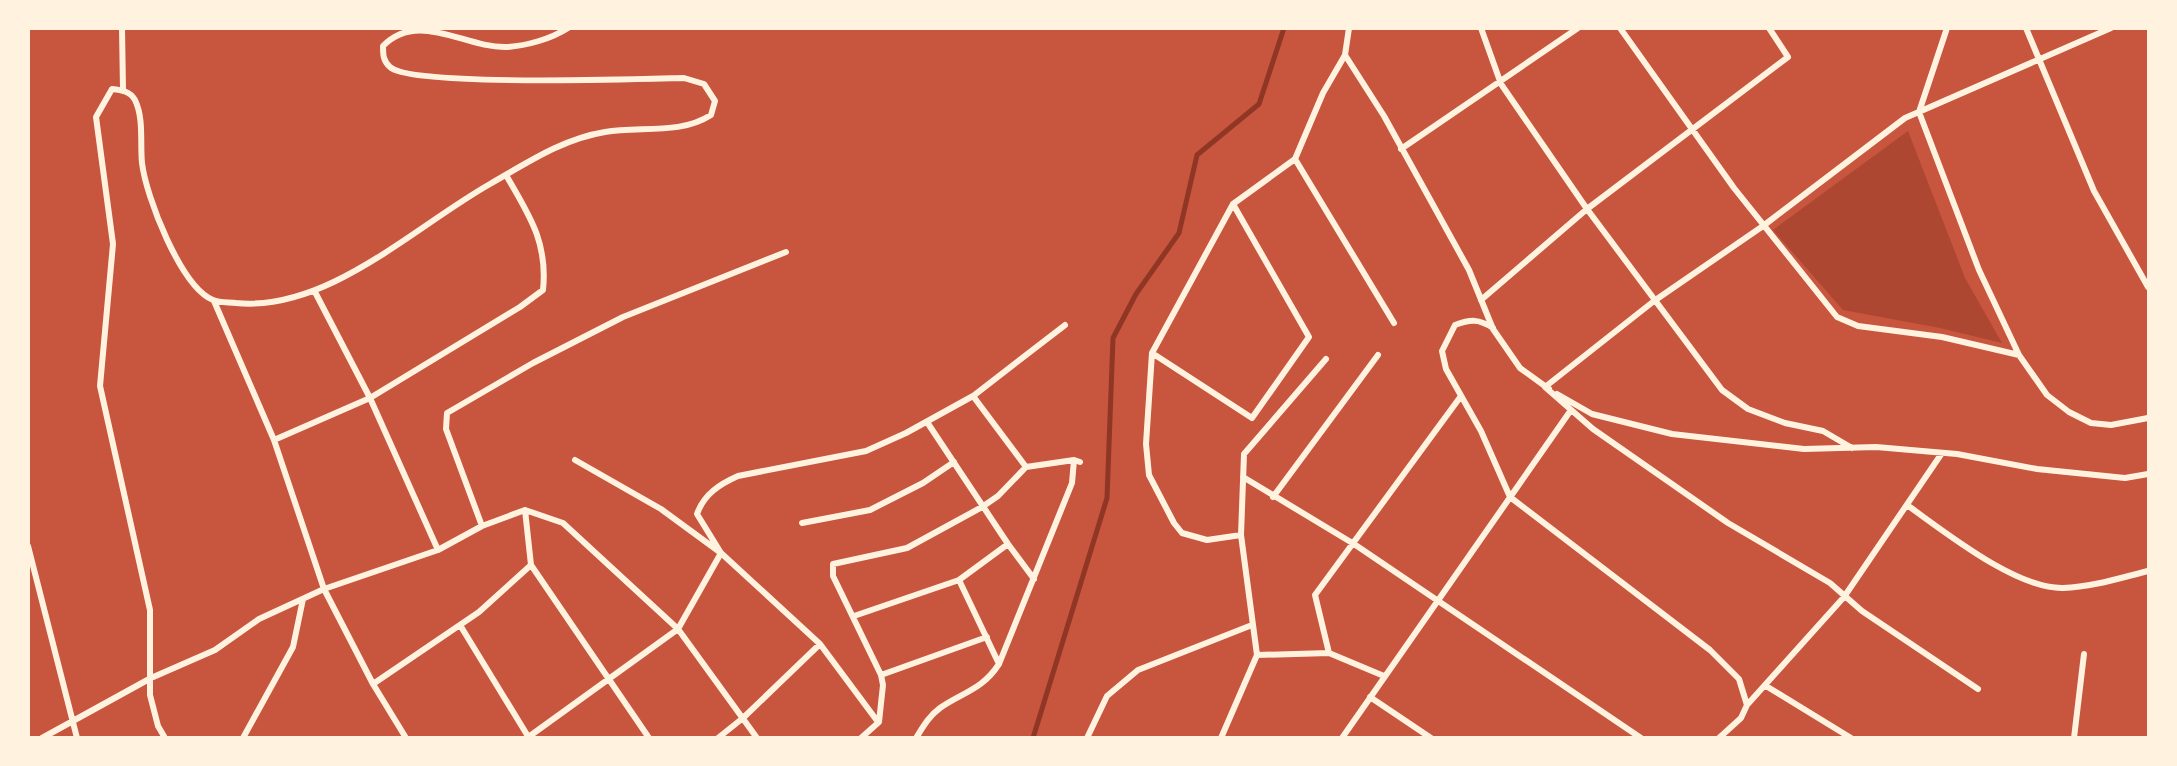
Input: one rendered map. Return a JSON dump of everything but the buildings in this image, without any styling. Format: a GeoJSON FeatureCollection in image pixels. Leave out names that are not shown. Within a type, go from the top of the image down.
{"type":"FeatureCollection","features":[{"type":"Feature","properties":{"kind":"street"},"geometry":{"type":"LineString","coordinates":[[122,28],[123,90]]}},
{"type":"Feature","properties":{"kind":"street"},"geometry":{"type":"LineString","coordinates":[[165,738],[158,726],[150,695],[150,610],[100,386],[113,244],[96,117],[112,89],[123,90],[133,97],[138,108],[142,165],[151,201],[179,263],[193,286],[214,301],[258,305],[288,301],[315,292],[562,143],[605,132],[685,126],[699,123],[711,115],[715,101],[704,84],[684,78],[479,80],[403,73],[391,68],[384,58],[383,46],[392,37],[408,29],[505,47],[554,37],[568,28]]}},
{"type":"Feature","properties":{"kind":"street"},"geometry":{"type":"LineString","coordinates":[[1241,535],[1207,540],[1182,533],[1174,523],[1149,475],[1146,444],[1152,353],[1233,204],[1295,159],[1323,93],[1346,55],[1349,28]]}},
{"type":"Feature","properties":{"kind":"street"},"geometry":{"type":"LineString","coordinates":[[1481,28],[1501,84],[1587,209],[1722,390],[1748,408],[1785,423],[1823,431],[1852,448]]}},
{"type":"Feature","properties":{"kind":"street"},"geometry":{"type":"LineString","coordinates":[[1401,149],[1501,84],[1578,28]]}},
{"type":"Feature","properties":{"kind":"street"},"geometry":{"type":"LineString","coordinates":[[1620,28],[1763,226],[1837,317],[1858,326],[1942,337],[2019,355]]}},
{"type":"Feature","properties":{"kind":"street"},"geometry":{"type":"LineString","coordinates":[[1481,300],[1587,209],[1788,57],[1769,28]]}},
{"type":"Feature","properties":{"kind":"street"},"geometry":{"type":"LineString","coordinates":[[2026,28],[2094,191],[2148,286]]}},
{"type":"Feature","properties":{"kind":"street"},"geometry":{"type":"LineString","coordinates":[[1545,387],[1654,301],[1763,226],[1887,132],[1919,112],[2111,28]]}},
{"type":"Feature","properties":{"kind":"street"},"geometry":{"type":"LineString","coordinates":[[1946,29],[1919,112],[1975,260],[2019,355],[2047,395],[2084,419],[2111,425],[2148,418]]}},
{"type":"Feature","properties":{"kind":"street"},"geometry":{"type":"LineString","coordinates":[[1346,55],[1469,270],[1493,329],[1520,368],[1593,429],[1728,523],[1830,583],[1844,597],[1978,689]]}},
{"type":"Feature","properties":{"kind":"street"},"geometry":{"type":"LineString","coordinates":[[1295,159],[1394,322]]}},
{"type":"Feature","properties":{"kind":"street"},"geometry":{"type":"LineString","coordinates":[[274,440],[370,398],[520,308],[543,290],[545,266],[536,226],[506,175]]}},
{"type":"Feature","properties":{"kind":"street"},"geometry":{"type":"LineString","coordinates":[[1152,353],[1252,418],[1309,337],[1233,204]]}},
{"type":"Feature","properties":{"kind":"street"},"geometry":{"type":"LineString","coordinates":[[482,526],[446,429],[447,413],[533,363],[623,317],[786,252]]}},
{"type":"Feature","properties":{"kind":"street"},"geometry":{"type":"LineString","coordinates":[[315,292],[370,398],[438,550]]}},
{"type":"Feature","properties":{"kind":"street"},"geometry":{"type":"LineString","coordinates":[[214,301],[274,440],[324,589],[373,684],[406,738]]}},
{"type":"Feature","properties":{"kind":"street"},"geometry":{"type":"LineString","coordinates":[[1493,329],[1480,320],[1468,320],[1455,325],[1442,351],[1446,369],[1481,431],[1510,497],[1710,650],[1739,679],[1746,705]]}},
{"type":"Feature","properties":{"kind":"street"},"geometry":{"type":"LineString","coordinates":[[720,553],[697,514],[701,504],[719,484],[738,476],[866,450],[927,422],[973,396],[1065,325]]}},
{"type":"Feature","properties":{"kind":"street"},"geometry":{"type":"LineString","coordinates":[[1273,497],[1378,355]]}},
{"type":"Feature","properties":{"kind":"street"},"geometry":{"type":"LineString","coordinates":[[1221,738],[1257,655],[1241,535],[1244,454],[1326,359]]}},
{"type":"Feature","properties":{"kind":"street"},"geometry":{"type":"LineString","coordinates":[[1545,387],[1592,414],[1672,434],[1804,449],[1876,447],[1942,453],[2037,469],[2125,478],[2148,474]]}},
{"type":"Feature","properties":{"kind":"street"},"geometry":{"type":"LineString","coordinates":[[973,396],[1026,467]]}},
{"type":"Feature","properties":{"kind":"street"},"geometry":{"type":"LineString","coordinates":[[1329,652],[1316,595],[1461,396]]}},
{"type":"Feature","properties":{"kind":"street"},"geometry":{"type":"LineString","coordinates":[[1342,738],[1570,410]]}},
{"type":"Feature","properties":{"kind":"street"},"geometry":{"type":"LineString","coordinates":[[927,422],[982,507],[1034,579]]}},
{"type":"Feature","properties":{"kind":"street"},"geometry":{"type":"LineString","coordinates":[[1719,738],[1741,717],[1746,705],[1766,686],[1844,597],[1942,453]]}},
{"type":"Feature","properties":{"kind":"street"},"geometry":{"type":"LineString","coordinates":[[575,460],[661,509],[720,553],[820,644],[879,722]]}},
{"type":"Feature","properties":{"kind":"street"},"geometry":{"type":"LineString","coordinates":[[861,738],[879,722],[883,685],[881,675],[854,616],[833,576],[834,564],[907,548],[982,507],[998,496],[1026,467],[1077,461],[1072,483],[999,664],[990,678],[968,694],[941,708],[928,719],[916,738]]}},
{"type":"Feature","properties":{"kind":"street"},"geometry":{"type":"LineString","coordinates":[[802,523],[870,510],[923,483],[954,462]]}},
{"type":"Feature","properties":{"kind":"street"},"geometry":{"type":"LineString","coordinates":[[1243,477],[1354,544],[1641,738]]}},
{"type":"Feature","properties":{"kind":"street"},"geometry":{"type":"LineString","coordinates":[[1907,505],[1963,544],[2018,577],[2061,588],[2097,584],[2148,571]]}},
{"type":"Feature","properties":{"kind":"street"},"geometry":{"type":"LineString","coordinates":[[525,510],[531,565],[649,738]]}},
{"type":"Feature","properties":{"kind":"street"},"geometry":{"type":"LineString","coordinates":[[42,738],[74,723],[151,678],[215,650],[259,619],[303,598],[438,550],[482,526],[525,510],[563,523],[678,629],[757,738]]}},
{"type":"Feature","properties":{"kind":"street"},"geometry":{"type":"LineString","coordinates":[[854,616],[960,580],[1008,544]]}},
{"type":"Feature","properties":{"kind":"street"},"geometry":{"type":"LineString","coordinates":[[28,546],[77,738]]}},
{"type":"Feature","properties":{"kind":"street"},"geometry":{"type":"LineString","coordinates":[[460,625],[528,737],[609,681],[678,629],[720,553]]}},
{"type":"Feature","properties":{"kind":"street"},"geometry":{"type":"LineString","coordinates":[[373,684],[479,612],[531,565]]}},
{"type":"Feature","properties":{"kind":"street"},"geometry":{"type":"LineString","coordinates":[[960,580],[999,664]]}},
{"type":"Feature","properties":{"kind":"street"},"geometry":{"type":"LineString","coordinates":[[243,738],[293,647],[303,598]]}},
{"type":"Feature","properties":{"kind":"street"},"geometry":{"type":"LineString","coordinates":[[1087,738],[1107,696],[1138,670],[1252,625]]}},
{"type":"Feature","properties":{"kind":"street"},"geometry":{"type":"LineString","coordinates":[[881,675],[987,637]]}},
{"type":"Feature","properties":{"kind":"street"},"geometry":{"type":"LineString","coordinates":[[718,738],[743,718],[820,644]]}},
{"type":"Feature","properties":{"kind":"street"},"geometry":{"type":"LineString","coordinates":[[1257,655],[1329,652],[1384,676]]}},
{"type":"Feature","properties":{"kind":"street"},"geometry":{"type":"LineString","coordinates":[[2074,738],[2084,654]]}},
{"type":"Feature","properties":{"kind":"street"},"geometry":{"type":"LineString","coordinates":[[1766,686],[1851,738]]}},
{"type":"Feature","properties":{"kind":"street"},"geometry":{"type":"LineString","coordinates":[[1370,697],[1431,738]]}},
{"type":"Feature","properties":{"kind":"shaded area"},"geometry":{"type":"Polygon","coordinates":[[[1908,131],[1965,278],[2002,343],[1940,328],[1843,310],[1773,230],[1908,131]]]}},
{"type":"Feature","properties":{"kind":"waterway"},"geometry":{"type":"LineString","coordinates":[[1033,738],[1107,498],[1113,338],[1136,294],[1179,233],[1197,155],[1259,104],[1284,28]]}}]}
